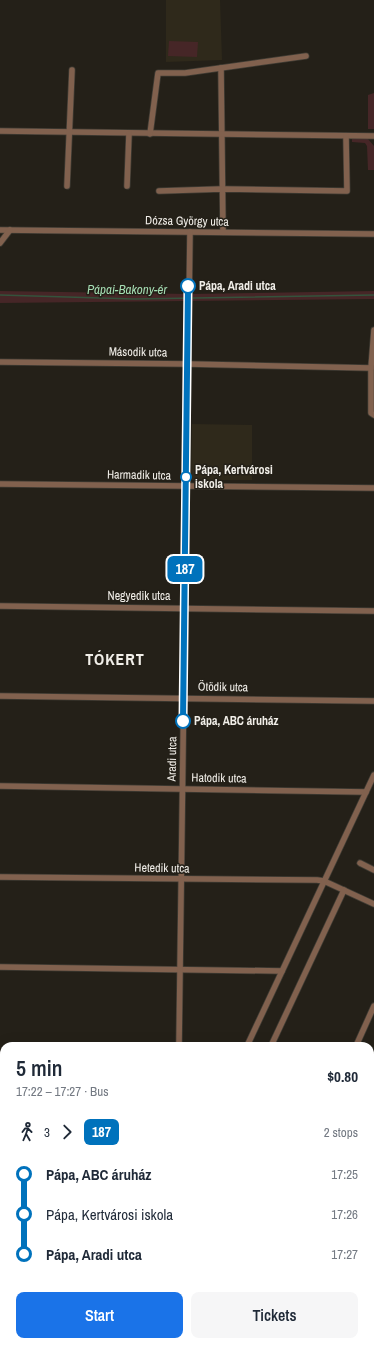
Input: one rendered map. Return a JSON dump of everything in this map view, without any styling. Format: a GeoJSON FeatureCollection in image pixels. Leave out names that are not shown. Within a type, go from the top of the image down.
{"type":"FeatureCollection","features":[{"type":"Feature","properties":{"kind":"street"},"geometry":{"type":"LineString","coordinates":[[150,134],[158,73],[185,73],[306,56]]}},
{"type":"Feature","properties":{"kind":"street"},"geometry":{"type":"LineString","coordinates":[[221,68],[223,232]]}},
{"type":"Feature","properties":{"kind":"street"},"geometry":{"type":"LineString","coordinates":[[67,186],[72,70]]}},
{"type":"Feature","properties":{"kind":"street"},"geometry":{"type":"LineString","coordinates":[[0,131],[129,134],[374,136]]}},
{"type":"Feature","properties":{"kind":"street"},"geometry":{"type":"LineString","coordinates":[[128,186],[129,134]]}},
{"type":"Feature","properties":{"kind":"street"},"geometry":{"type":"LineString","coordinates":[[159,191],[222,189],[347,191],[346,136]]}},
{"type":"Feature","properties":{"kind":"street","name":"Dózsa György utca"},"geometry":{"type":"LineString","coordinates":[[0,230],[374,234]]}},
{"type":"Feature","properties":{"kind":"street"},"geometry":{"type":"LineString","coordinates":[[0,242],[10,230]]}},
{"type":"Feature","properties":{"kind":"street","name":"Aradi utca"},"geometry":{"type":"LineString","coordinates":[[179,1042],[190,232]]}},
{"type":"Feature","properties":{"kind":"street"},"geometry":{"type":"LineString","coordinates":[[374,330],[371,368],[371,413],[374,416]]}},
{"type":"Feature","properties":{"kind":"street","name":"Második utca"},"geometry":{"type":"LineString","coordinates":[[0,362],[371,368]]}},
{"type":"Feature","properties":{"kind":"street","name":"Harmadik utca"},"geometry":{"type":"LineString","coordinates":[[0,484],[374,488]]}},
{"type":"Feature","properties":{"kind":"street","name":"Negyedik utca"},"geometry":{"type":"LineString","coordinates":[[0,606],[185,607],[374,611]]}},
{"type":"Feature","properties":{"kind":"street","name":"Ötödik utca"},"geometry":{"type":"LineString","coordinates":[[0,696],[374,701]]}},
{"type":"Feature","properties":{"kind":"street"},"geometry":{"type":"LineString","coordinates":[[249,1042],[374,775]]}},
{"type":"Feature","properties":{"kind":"street","name":"Hatodik utca"},"geometry":{"type":"LineString","coordinates":[[0,786],[366,792]]}},
{"type":"Feature","properties":{"kind":"street"},"geometry":{"type":"LineString","coordinates":[[360,863],[374,870]]}},
{"type":"Feature","properties":{"kind":"street","name":"Hetedik utca"},"geometry":{"type":"LineString","coordinates":[[0,877],[324,881]]}},
{"type":"Feature","properties":{"kind":"street"},"geometry":{"type":"LineString","coordinates":[[324,881],[374,904]]}},
{"type":"Feature","properties":{"kind":"street"},"geometry":{"type":"LineString","coordinates":[[273,1042],[344,890]]}},
{"type":"Feature","properties":{"kind":"street"},"geometry":{"type":"LineString","coordinates":[[0,968],[282,970]]}},
{"type":"Feature","properties":{"kind":"street"},"geometry":{"type":"LineString","coordinates":[[358,1042],[374,1006]]}},
{"type":"Feature","properties":{"kind":"shaded area"},"geometry":{"type":"Polygon","coordinates":[[[166,0],[220,0],[222,60],[166,62],[166,0]]]}},
{"type":"Feature","properties":{"kind":"shaded area"},"geometry":{"type":"Polygon","coordinates":[[[169,41],[198,42],[197,57],[168,56],[169,41]]]}},
{"type":"Feature","properties":{"kind":"shaded area"},"geometry":{"type":"Polygon","coordinates":[[[374,93],[374,129],[368,129],[368,95],[374,93]]]}},
{"type":"Feature","properties":{"kind":"shaded area"},"geometry":{"type":"Polygon","coordinates":[[[352,139],[368,139],[374,146],[374,170],[368,170],[367,146],[365,143],[352,142],[352,139]]]}},
{"type":"Feature","properties":{"kind":"shaded area"},"geometry":{"type":"Polygon","coordinates":[[[0,291],[189,294],[374,291],[374,299],[0,303],[0,291]]]}},
{"type":"Feature","properties":{"kind":"shaded area"},"geometry":{"type":"Polygon","coordinates":[[[192,424],[252,425],[252,480],[191,480],[192,424]]]}},
{"type":"Feature","properties":{"kind":"waterway","name":"Pápai-Bakony-ér"},"geometry":{"type":"LineString","coordinates":[[0,295],[134,299],[374,295]]}},
{"type":"Feature","properties":{"kind":"bus line","name":"187"},"geometry":{"type":"LineString","coordinates":[[183,721],[188,286]]}},
{"type":"Feature","properties":{"kind":"place","name":"Pápa, Aradi utca"},"geometry":{"type":"Point","coordinates":[188,286]}},
{"type":"Feature","properties":{"kind":"place","name":"Pápa, Kertvárosi iskola"},"geometry":{"type":"Point","coordinates":[186,477]}},
{"type":"Feature","properties":{"kind":"place","name":"Pápa, ABC áruház"},"geometry":{"type":"Point","coordinates":[183,721]}},
{"type":"Feature","properties":{"kind":"district","name":"TÓKERT"},"geometry":{"type":"Point","coordinates":[115,659]}}]}
